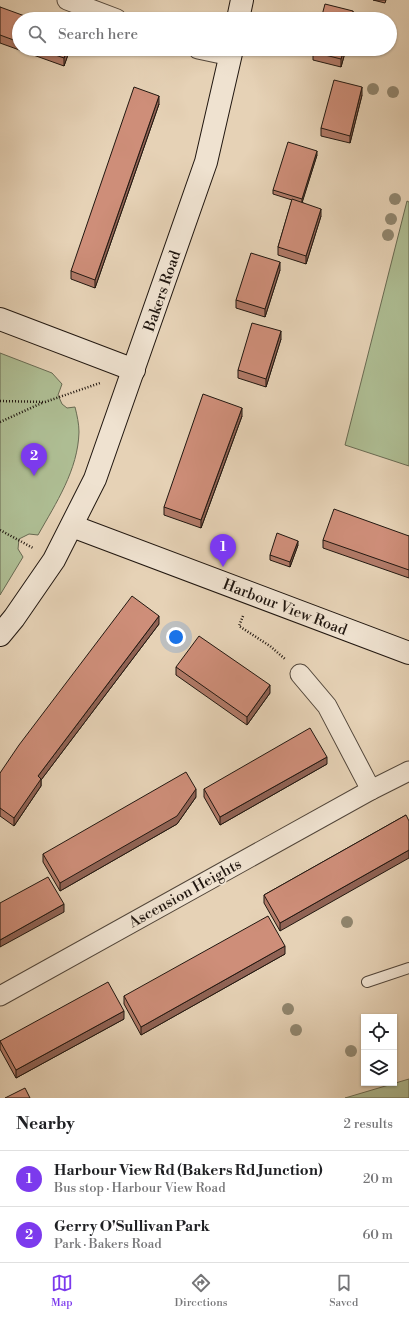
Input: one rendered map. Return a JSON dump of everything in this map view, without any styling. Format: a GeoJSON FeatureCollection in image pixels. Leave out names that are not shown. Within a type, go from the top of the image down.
{"type":"FeatureCollection","features":[{"type":"Feature","properties":{"kind":"street"},"geometry":{"type":"LineString","coordinates":[[67,0],[99,12]]}},
{"type":"Feature","properties":{"kind":"street"},"geometry":{"type":"LineString","coordinates":[[239,12],[242,0]]}},
{"type":"Feature","properties":{"kind":"street","name":"Bakers Road"},"geometry":{"type":"LineString","coordinates":[[0,635],[14,618],[54,560],[96,478],[206,162],[231,56]]}},
{"type":"Feature","properties":{"kind":"street"},"geometry":{"type":"LineString","coordinates":[[0,319],[134,370]]}},
{"type":"Feature","properties":{"kind":"street","name":"Harbour View Road"},"geometry":{"type":"LineString","coordinates":[[72,526],[409,654]]}},
{"type":"Feature","properties":{"kind":"street"},"geometry":{"type":"LineString","coordinates":[[300,674],[327,706],[371,790]]}},
{"type":"Feature","properties":{"kind":"street","name":"Ascension Heights"},"geometry":{"type":"LineString","coordinates":[[0,996],[371,790],[409,771]]}},
{"type":"Feature","properties":{"kind":"lane"},"geometry":{"type":"LineString","coordinates":[[367,982],[409,968]]}},
{"type":"Feature","properties":{"kind":"path"},"geometry":{"type":"LineString","coordinates":[[0,422],[45,402],[134,370]]}},
{"type":"Feature","properties":{"kind":"path"},"geometry":{"type":"LineString","coordinates":[[0,402],[45,402]]}},
{"type":"Feature","properties":{"kind":"path"},"geometry":{"type":"LineString","coordinates":[[0,530],[18,538],[54,560]]}},
{"type":"Feature","properties":{"kind":"path"},"geometry":{"type":"LineString","coordinates":[[251,594],[239,626],[270,646],[300,674]]}},
{"type":"Feature","properties":{"kind":"green space"},"geometry":{"type":"Polygon","coordinates":[[[407,201],[409,202],[409,466],[345,445],[407,201]]]}},
{"type":"Feature","properties":{"kind":"green space"},"geometry":{"type":"Polygon","coordinates":[[[0,353],[52,373],[62,384],[58,395],[62,404],[67,408],[75,407],[79,432],[75,460],[65,486],[38,535],[29,534],[19,539],[18,549],[23,557],[0,595],[0,353]]]}},
{"type":"Feature","properties":{"kind":"green space"},"geometry":{"type":"Polygon","coordinates":[[[409,1079],[409,1098],[345,1098],[385,1086],[397,1086],[397,1083],[409,1079]]]}},
{"type":"Feature","properties":{"kind":"building"},"geometry":{"type":"Polygon","coordinates":[[[325,4],[353,11],[353,12],[323,12],[325,4]]]}},
{"type":"Feature","properties":{"kind":"building"},"geometry":{"type":"Polygon","coordinates":[[[0,7],[14,12],[12,12],[12,39],[0,35],[0,7]]]}},
{"type":"Feature","properties":{"kind":"building"},"geometry":{"type":"Polygon","coordinates":[[[329,56],[342,56],[341,59],[329,56]]]}},
{"type":"Feature","properties":{"kind":"building"},"geometry":{"type":"Polygon","coordinates":[[[334,80],[362,87],[350,136],[321,128],[334,80]]]}},
{"type":"Feature","properties":{"kind":"building"},"geometry":{"type":"Polygon","coordinates":[[[134,87],[159,96],[95,280],[71,271],[134,87]]]}},
{"type":"Feature","properties":{"kind":"building"},"geometry":{"type":"Polygon","coordinates":[[[288,142],[317,151],[302,199],[273,190],[288,142]]]}},
{"type":"Feature","properties":{"kind":"building"},"geometry":{"type":"Polygon","coordinates":[[[292,199],[321,209],[306,256],[278,247],[292,199]]]}},
{"type":"Feature","properties":{"kind":"building"},"geometry":{"type":"Polygon","coordinates":[[[251,253],[280,262],[265,309],[236,300],[251,253]]]}},
{"type":"Feature","properties":{"kind":"building"},"geometry":{"type":"Polygon","coordinates":[[[252,323],[281,331],[266,379],[238,370],[252,323]]]}},
{"type":"Feature","properties":{"kind":"building"},"geometry":{"type":"Polygon","coordinates":[[[203,394],[242,408],[201,520],[164,507],[203,394]]]}},
{"type":"Feature","properties":{"kind":"building"},"geometry":{"type":"Polygon","coordinates":[[[334,509],[409,536],[409,570],[323,540],[334,509]]]}},
{"type":"Feature","properties":{"kind":"building"},"geometry":{"type":"Polygon","coordinates":[[[277,533],[298,541],[290,562],[270,555],[277,533]]]}},
{"type":"Feature","properties":{"kind":"building"},"geometry":{"type":"Polygon","coordinates":[[[132,596],[159,616],[38,776],[41,779],[14,818],[0,808],[0,773],[19,745],[132,596]]]}},
{"type":"Feature","properties":{"kind":"building"},"geometry":{"type":"Polygon","coordinates":[[[199,636],[270,685],[247,717],[176,667],[199,636]]]}},
{"type":"Feature","properties":{"kind":"building"},"geometry":{"type":"Polygon","coordinates":[[[310,728],[327,757],[220,817],[204,789],[310,728]]]}},
{"type":"Feature","properties":{"kind":"building"},"geometry":{"type":"Polygon","coordinates":[[[186,772],[196,789],[177,816],[60,883],[43,854],[186,772]]]}},
{"type":"Feature","properties":{"kind":"building"},"geometry":{"type":"Polygon","coordinates":[[[406,815],[409,821],[409,850],[280,923],[264,895],[406,815]]]}},
{"type":"Feature","properties":{"kind":"building"},"geometry":{"type":"Polygon","coordinates":[[[48,877],[64,904],[0,940],[0,903],[48,877]]]}},
{"type":"Feature","properties":{"kind":"building"},"geometry":{"type":"Polygon","coordinates":[[[268,916],[285,946],[141,1027],[124,996],[268,916]]]}},
{"type":"Feature","properties":{"kind":"building"},"geometry":{"type":"Polygon","coordinates":[[[108,982],[124,1011],[16,1070],[0,1041],[108,982]]]}},
{"type":"Feature","properties":{"kind":"building"},"geometry":{"type":"Polygon","coordinates":[[[25,1088],[30,1098],[5,1098],[25,1088]]]}},
{"type":"Feature","properties":{"kind":"place","name":"Gerry O'Sullivan Park"},"geometry":{"type":"Point","coordinates":[34,476]}},
{"type":"Feature","properties":{"kind":"place","name":"Harbour View Rd (Bakers Rd Junction)"},"geometry":{"type":"Point","coordinates":[223,567]}}]}
